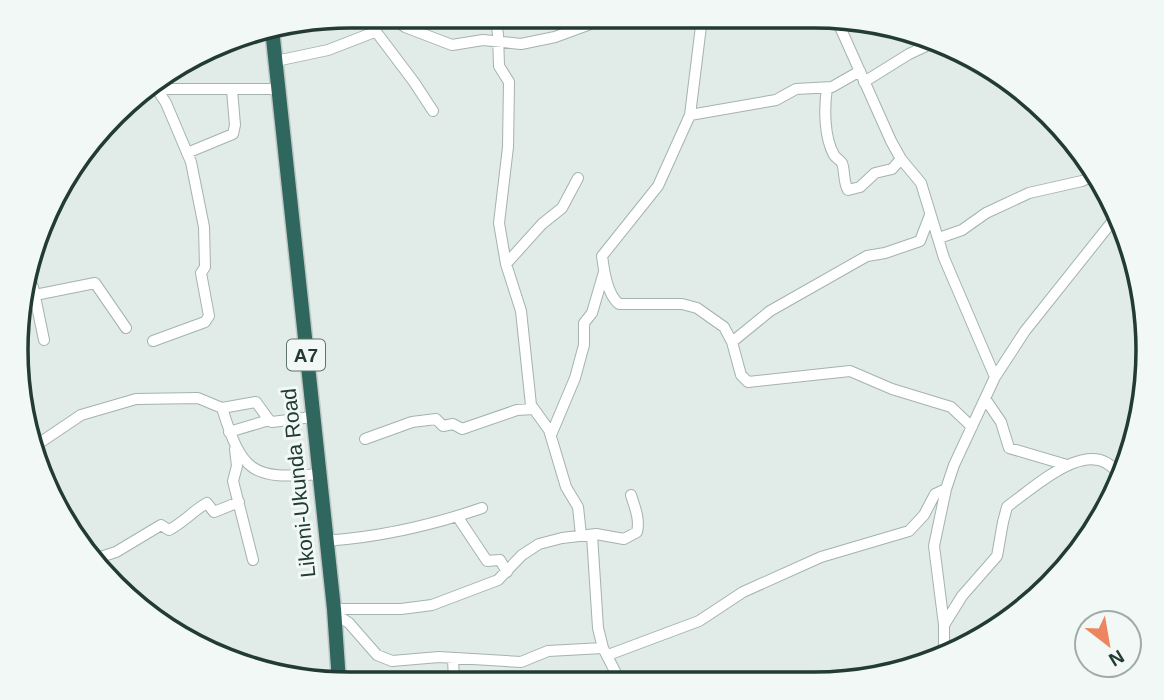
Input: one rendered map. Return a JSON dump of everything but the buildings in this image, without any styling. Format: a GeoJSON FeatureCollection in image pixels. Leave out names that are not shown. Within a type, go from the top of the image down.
{"type":"FeatureCollection","features":[{"type":"Feature","properties":{"kind":"highway","name":"Likoni-Ukunda Road"},"geometry":{"type":"LineString","coordinates":[[273,37],[338,671]]}},
{"type":"Feature","properties":{"kind":"street"},"geometry":{"type":"LineString","coordinates":[[408,28],[448,44],[483,40],[530,43],[573,28]]}},
{"type":"Feature","properties":{"kind":"street"},"geometry":{"type":"LineString","coordinates":[[496,28],[499,66],[509,82],[508,147],[499,223],[506,264],[521,311],[530,400],[551,435],[568,492],[578,507],[587,535],[596,612],[605,652],[615,672]]}},
{"type":"Feature","properties":{"kind":"street"},"geometry":{"type":"LineString","coordinates":[[701,28],[690,115],[658,186],[602,256],[604,272],[613,298],[618,304],[693,306],[724,327],[732,342],[741,375],[748,382],[850,371],[892,389],[951,407],[972,427]]}},
{"type":"Feature","properties":{"kind":"street"},"geometry":{"type":"LineString","coordinates":[[276,61],[346,45],[372,33],[374,29],[432,111]]}},
{"type":"Feature","properties":{"kind":"street"},"geometry":{"type":"LineString","coordinates":[[843,30],[901,159],[921,183],[944,258],[995,377]]}},
{"type":"Feature","properties":{"kind":"street"},"geometry":{"type":"LineString","coordinates":[[864,82],[925,48]]}},
{"type":"Feature","properties":{"kind":"street"},"geometry":{"type":"LineString","coordinates":[[690,115],[776,100],[796,89],[827,88],[860,71]]}},
{"type":"Feature","properties":{"kind":"street"},"geometry":{"type":"LineString","coordinates":[[166,86],[232,90],[279,89]]}},
{"type":"Feature","properties":{"kind":"street"},"geometry":{"type":"LineString","coordinates":[[827,88],[825,105],[829,138],[833,154],[843,166],[848,190],[860,187],[875,173],[891,169],[901,159]]}},
{"type":"Feature","properties":{"kind":"street"},"geometry":{"type":"LineString","coordinates":[[187,153],[233,134],[235,125],[232,90]]}},
{"type":"Feature","properties":{"kind":"street"},"geometry":{"type":"LineString","coordinates":[[153,341],[203,322],[209,317],[201,273],[205,267],[203,218],[187,153],[158,92]]}},
{"type":"Feature","properties":{"kind":"street"},"geometry":{"type":"LineString","coordinates":[[506,264],[542,224],[562,208],[578,178]]}},
{"type":"Feature","properties":{"kind":"street"},"geometry":{"type":"LineString","coordinates":[[939,238],[962,230],[986,213],[1029,193],[1087,179]]}},
{"type":"Feature","properties":{"kind":"street"},"geometry":{"type":"LineString","coordinates":[[732,342],[770,311],[867,256],[920,241],[930,215]]}},
{"type":"Feature","properties":{"kind":"street"},"geometry":{"type":"LineString","coordinates":[[944,644],[934,546],[946,489],[995,377],[1024,331],[1110,224]]}},
{"type":"Feature","properties":{"kind":"street"},"geometry":{"type":"LineString","coordinates":[[551,435],[575,379],[584,345],[584,323],[592,313],[604,272]]}},
{"type":"Feature","properties":{"kind":"street"},"geometry":{"type":"LineString","coordinates":[[33,293],[94,283],[126,328]]}},
{"type":"Feature","properties":{"kind":"street"},"geometry":{"type":"LineString","coordinates":[[32,301],[44,340]]}},
{"type":"Feature","properties":{"kind":"street"},"geometry":{"type":"LineString","coordinates":[[41,441],[80,415],[136,399],[198,398],[222,408],[256,402],[269,420]]}},
{"type":"Feature","properties":{"kind":"street"},"geometry":{"type":"LineString","coordinates":[[986,400],[1002,422],[1009,448],[1068,466]]}},
{"type":"Feature","properties":{"kind":"street"},"geometry":{"type":"LineString","coordinates":[[222,408],[234,445],[243,460],[270,476],[319,474]]}},
{"type":"Feature","properties":{"kind":"street"},"geometry":{"type":"LineString","coordinates":[[365,439],[412,422],[436,419],[443,426],[453,424],[461,429],[517,410],[534,409]]}},
{"type":"Feature","properties":{"kind":"street"},"geometry":{"type":"LineString","coordinates":[[229,432],[269,420],[272,422],[312,417]]}},
{"type":"Feature","properties":{"kind":"street"},"geometry":{"type":"LineString","coordinates":[[234,445],[237,466],[233,481],[253,560]]}},
{"type":"Feature","properties":{"kind":"street"},"geometry":{"type":"LineString","coordinates":[[944,625],[962,596],[997,556],[1007,507],[1068,466],[1098,458],[1113,467]]}},
{"type":"Feature","properties":{"kind":"street"},"geometry":{"type":"LineString","coordinates":[[334,614],[349,623],[380,658],[392,660],[453,658],[521,663],[548,651],[605,652],[699,621],[743,592],[821,557],[909,531],[935,494],[946,489]]}},
{"type":"Feature","properties":{"kind":"street"},"geometry":{"type":"LineString","coordinates":[[334,614],[430,605],[498,580],[534,547],[550,541],[587,535],[624,539],[637,532],[638,515],[631,495]]}},
{"type":"Feature","properties":{"kind":"street"},"geometry":{"type":"LineString","coordinates":[[103,556],[116,552],[161,525],[169,530],[208,503],[214,512],[239,502]]}},
{"type":"Feature","properties":{"kind":"street"},"geometry":{"type":"LineString","coordinates":[[325,541],[380,536],[421,527],[482,508]]}},
{"type":"Feature","properties":{"kind":"street"},"geometry":{"type":"LineString","coordinates":[[457,516],[487,561],[500,560],[507,572]]}},
{"type":"Feature","properties":{"kind":"street"},"geometry":{"type":"LineString","coordinates":[[453,658],[454,672]]}}]}
